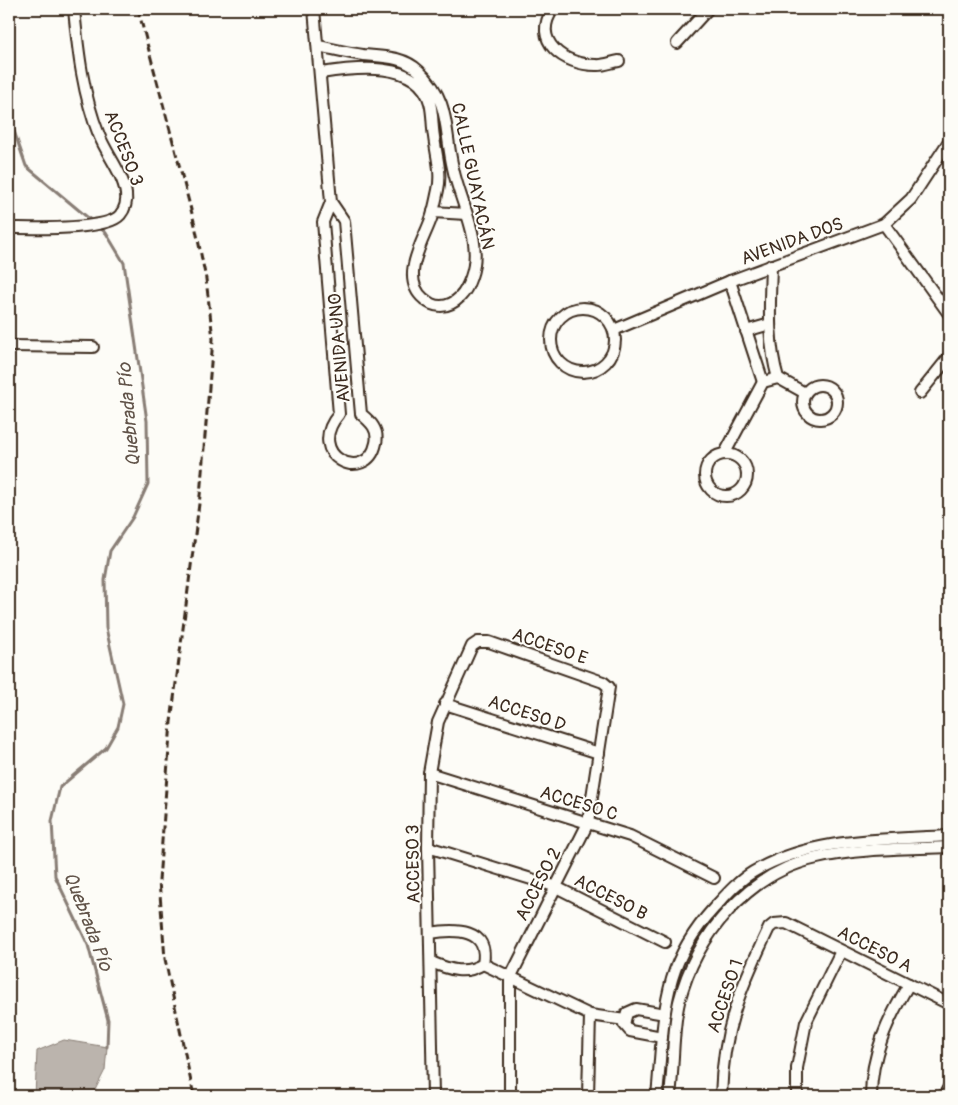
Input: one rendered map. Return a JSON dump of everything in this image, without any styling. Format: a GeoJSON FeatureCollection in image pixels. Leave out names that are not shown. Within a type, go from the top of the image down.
{"type":"FeatureCollection","features":[{"type":"Feature","properties":{"kind":"street","name":"ACCESO 3"},"geometry":{"type":"LineString","coordinates":[[9,228],[90,226],[110,221],[120,216],[125,208],[127,196],[124,185],[99,135],[86,92],[78,54],[74,9]]}},
{"type":"Feature","properties":{"kind":"street","name":"AVENIDA UNO"},"geometry":{"type":"LineString","coordinates":[[314,9],[331,202],[323,222],[339,414],[330,424],[328,436],[329,448],[335,457],[342,462],[351,464],[369,458],[374,451],[376,431],[370,420],[361,414],[344,221],[331,202]]}},
{"type":"Feature","properties":{"kind":"street"},"geometry":{"type":"LineString","coordinates":[[553,9],[546,19],[545,34],[551,47],[563,56],[596,66],[619,61]]}},
{"type":"Feature","properties":{"kind":"street"},"geometry":{"type":"LineString","coordinates":[[677,43],[708,9]]}},
{"type":"Feature","properties":{"kind":"street","name":"CALLE GUAYACÁN"},"geometry":{"type":"LineString","coordinates":[[318,46],[362,55],[400,59],[418,70],[431,85],[443,104],[452,168],[476,252],[466,292],[454,303],[442,306],[431,305],[418,294],[413,282],[415,262],[432,212],[440,174],[430,103],[424,90],[407,76],[384,70],[359,68],[321,73]]}},
{"type":"Feature","properties":{"kind":"street"},"geometry":{"type":"LineString","coordinates":[[384,70],[385,56]]}},
{"type":"Feature","properties":{"kind":"street"},"geometry":{"type":"LineString","coordinates":[[433,135],[448,134]]}},
{"type":"Feature","properties":{"kind":"street","name":"AVENIDA DOS"},"geometry":{"type":"LineString","coordinates":[[614,330],[730,281],[884,224],[911,199],[949,141]]}},
{"type":"Feature","properties":{"kind":"street"},"geometry":{"type":"LineString","coordinates":[[432,212],[466,214]]}},
{"type":"Feature","properties":{"kind":"street"},"geometry":{"type":"LineString","coordinates":[[884,224],[949,314]]}},
{"type":"Feature","properties":{"kind":"street"},"geometry":{"type":"LineString","coordinates":[[771,266],[770,324],[774,363],[778,378]]}},
{"type":"Feature","properties":{"kind":"street"},"geometry":{"type":"LineString","coordinates":[[725,453],[738,458],[747,472],[744,486],[739,492],[726,496],[718,495],[708,486],[705,471],[712,459],[725,453],[763,382],[730,281]]}},
{"type":"Feature","properties":{"kind":"street"},"geometry":{"type":"LineString","coordinates":[[586,308],[597,311],[608,320],[614,330],[615,342],[611,357],[594,371],[580,372],[570,369],[560,363],[554,354],[552,334],[557,322],[564,315],[575,309],[586,308]]}},
{"type":"Feature","properties":{"kind":"street"},"geometry":{"type":"LineString","coordinates":[[746,331],[770,324]]}},
{"type":"Feature","properties":{"kind":"street"},"geometry":{"type":"LineString","coordinates":[[9,346],[93,347]]}},
{"type":"Feature","properties":{"kind":"street"},"geometry":{"type":"LineString","coordinates":[[920,393],[949,357]]}},
{"type":"Feature","properties":{"kind":"street"},"geometry":{"type":"LineString","coordinates":[[763,382],[778,378],[805,393]]}},
{"type":"Feature","properties":{"kind":"street","name":"ACCESO 3"},"geometry":{"type":"LineString","coordinates":[[433,1096],[428,847],[429,773],[438,722],[472,646],[478,642]]}},
{"type":"Feature","properties":{"kind":"street","name":"ACCESO E"},"geometry":{"type":"LineString","coordinates":[[478,642],[489,642],[603,682],[609,687]]}},
{"type":"Feature","properties":{"kind":"street","name":"ACCESO 2"},"geometry":{"type":"LineString","coordinates":[[510,1096],[510,978],[554,886],[588,823],[609,687]]}},
{"type":"Feature","properties":{"kind":"street","name":"ACCESO D"},"geometry":{"type":"LineString","coordinates":[[445,704],[599,753]]}},
{"type":"Feature","properties":{"kind":"street","name":"ACCESO C"},"geometry":{"type":"LineString","coordinates":[[429,773],[630,836],[714,878]]}},
{"type":"Feature","properties":{"kind":"street"},"geometry":{"type":"LineString","coordinates":[[657,1096],[665,1014],[679,958],[693,933],[734,887],[752,872],[799,851],[827,845],[949,836]]}},
{"type":"Feature","properties":{"kind":"street","name":"ACCESO B"},"geometry":{"type":"LineString","coordinates":[[428,847],[554,886],[665,942]]}},
{"type":"Feature","properties":{"kind":"street"},"geometry":{"type":"LineString","coordinates":[[670,1096],[675,1024],[679,1001],[690,970],[706,938],[737,901],[770,877],[815,858],[837,854],[949,847]]}},
{"type":"Feature","properties":{"kind":"street","name":"ACCESO A"},"geometry":{"type":"LineString","coordinates":[[786,923],[949,1004]]}},
{"type":"Feature","properties":{"kind":"street","name":"ACCESO 1"},"geometry":{"type":"LineString","coordinates":[[721,1096],[726,1036],[747,974],[769,928],[774,924],[786,923]]}},
{"type":"Feature","properties":{"kind":"street"},"geometry":{"type":"LineString","coordinates":[[430,934],[455,930],[475,935],[482,946],[485,956],[484,964]]}},
{"type":"Feature","properties":{"kind":"street"},"geometry":{"type":"LineString","coordinates":[[797,1096],[799,1052],[806,1022],[841,951]]}},
{"type":"Feature","properties":{"kind":"street"},"geometry":{"type":"LineString","coordinates":[[431,962],[463,971],[474,970],[484,964]]}},
{"type":"Feature","properties":{"kind":"street"},"geometry":{"type":"LineString","coordinates":[[484,964],[590,1015],[625,1020]]}},
{"type":"Feature","properties":{"kind":"street"},"geometry":{"type":"LineString","coordinates":[[871,1096],[877,1052],[890,1017],[909,984]]}},
{"type":"Feature","properties":{"kind":"street"},"geometry":{"type":"LineString","coordinates":[[662,1038],[630,1031],[626,1028],[625,1020],[627,1013],[636,1009],[665,1014]]}},
{"type":"Feature","properties":{"kind":"street"},"geometry":{"type":"LineString","coordinates":[[588,1096],[590,1015]]}},
{"type":"Feature","properties":{"kind":"street"},"geometry":{"type":"LineString","coordinates":[[944,1096],[949,1086]]}},
{"type":"Feature","properties":{"kind":"shaded area"},"geometry":{"type":"Polygon","coordinates":[[[64,1040],[107,1047],[105,1070],[92,1096],[35,1096],[37,1051],[64,1040]]]}},
{"type":"Feature","properties":{"kind":"waterway","name":"Quebrada Pío"},"geometry":{"type":"LineString","coordinates":[[11,77],[13,128],[26,166],[93,222]]}},
{"type":"Feature","properties":{"kind":"waterway","name":"Quebrada Pío"},"geometry":{"type":"LineString","coordinates":[[98,226],[106,233],[124,263],[147,421],[148,484],[133,517],[110,551],[105,580],[106,628],[123,704],[118,727],[106,748],[60,787],[52,821],[55,876],[88,945],[108,1020],[107,1047]]}},
{"type":"Feature","properties":{"kind":"railway"},"geometry":{"type":"LineString","coordinates":[[138,9],[195,225],[206,279],[213,339],[200,496],[171,722],[159,881],[165,959],[194,1096]]}}]}
